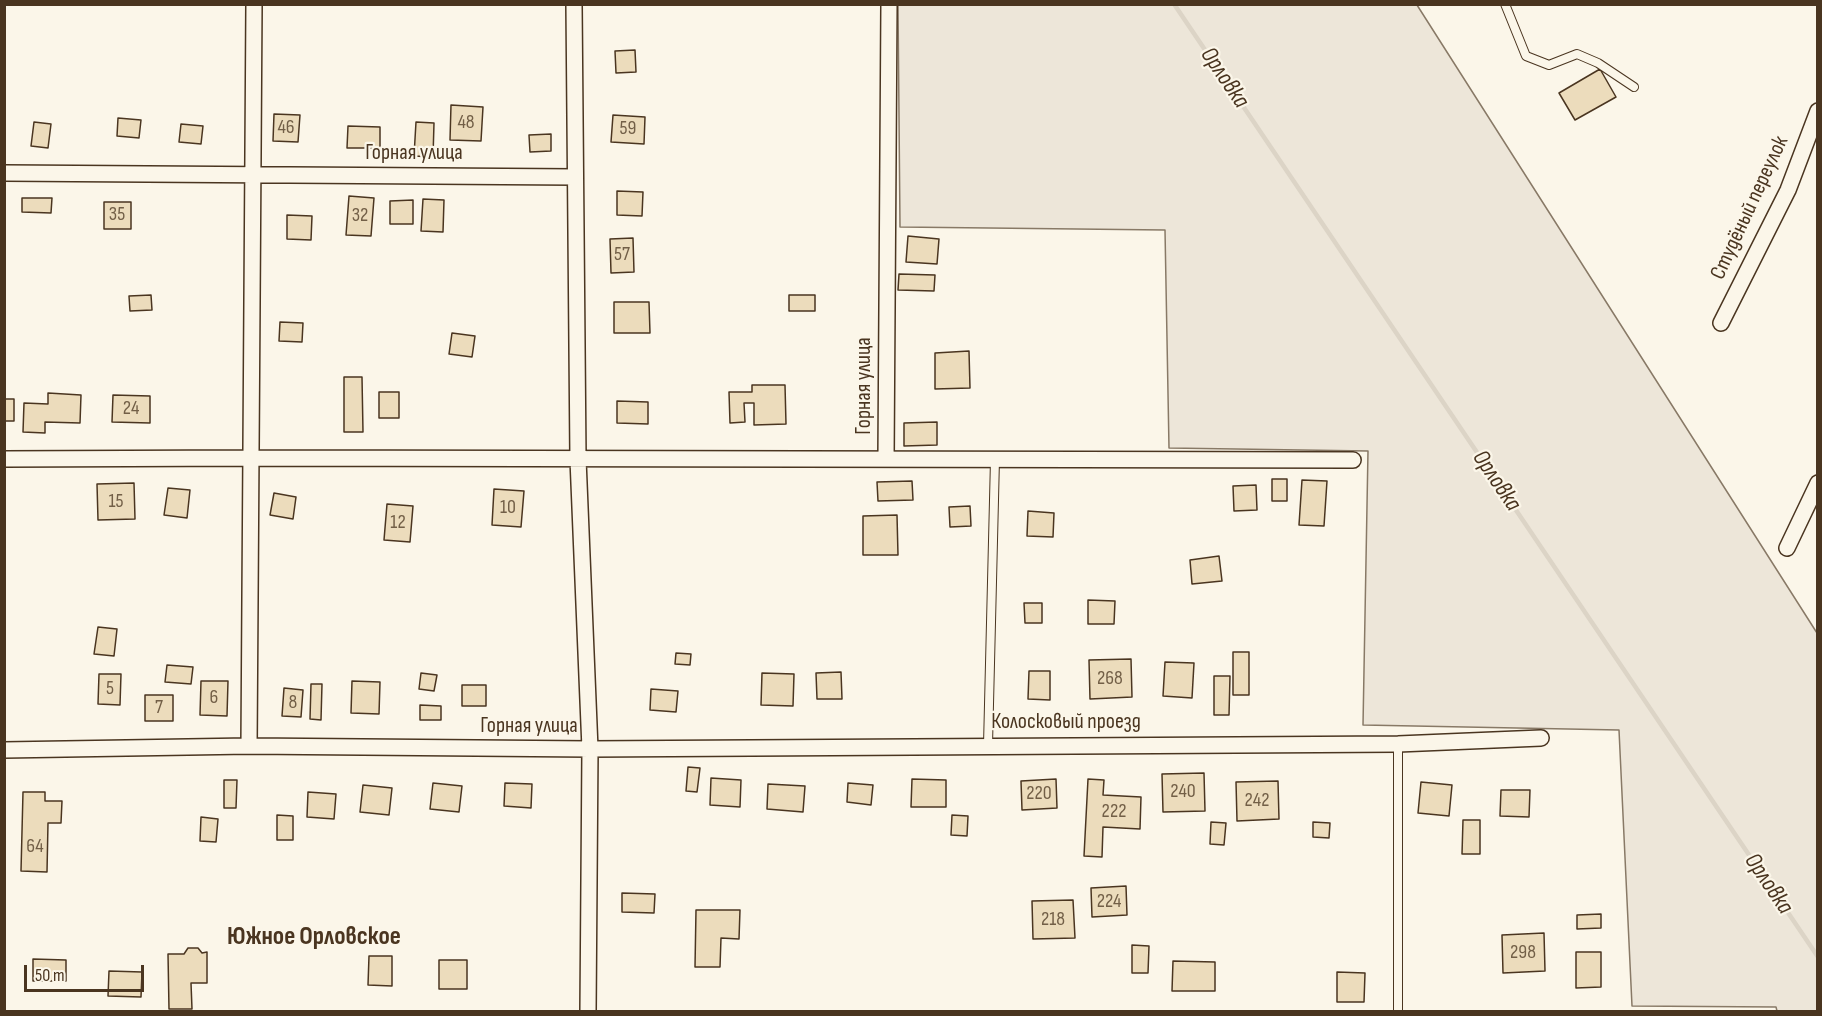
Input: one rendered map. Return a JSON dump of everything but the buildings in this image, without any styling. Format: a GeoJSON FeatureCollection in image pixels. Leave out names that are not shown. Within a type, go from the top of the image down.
{"type":"FeatureCollection","features":[{"type":"Feature","properties":{"kind":"street"},"geometry":{"type":"LineString","coordinates":[[249,746],[254,4]]}},
{"type":"Feature","properties":{"kind":"street","name":"Горная улица"},"geometry":{"type":"LineString","coordinates":[[4,750],[249,746],[590,748],[578,459],[574,4]]}},
{"type":"Feature","properties":{"kind":"street","name":"Горная улица"},"geometry":{"type":"LineString","coordinates":[[4,459],[886,459],[889,4]]}},
{"type":"Feature","properties":{"kind":"street","name":"Студёный переулок"},"geometry":{"type":"LineString","coordinates":[[1721,323],[1788,190],[1818,111]]}},
{"type":"Feature","properties":{"kind":"street","name":"Горная улица"},"geometry":{"type":"LineString","coordinates":[[4,173],[575,177]]}},
{"type":"Feature","properties":{"kind":"street"},"geometry":{"type":"LineString","coordinates":[[886,459],[1353,460]]}},
{"type":"Feature","properties":{"kind":"street"},"geometry":{"type":"LineString","coordinates":[[1787,548],[1818,483]]}},
{"type":"Feature","properties":{"kind":"street","name":"Колосковый проезд"},"geometry":{"type":"LineString","coordinates":[[590,748],[1398,744],[1541,738]]}},
{"type":"Feature","properties":{"kind":"street"},"geometry":{"type":"LineString","coordinates":[[588,1011],[590,748]]}},
{"type":"Feature","properties":{"kind":"lane"},"geometry":{"type":"LineString","coordinates":[[1505,4],[1526,56],[1549,65],[1577,54],[1598,63],[1634,87]]}},
{"type":"Feature","properties":{"kind":"lane"},"geometry":{"type":"LineString","coordinates":[[988,745],[995,459]]}},
{"type":"Feature","properties":{"kind":"lane"},"geometry":{"type":"LineString","coordinates":[[1398,744],[1398,1011]]}},
{"type":"Feature","properties":{"kind":"shaded area"},"geometry":{"type":"Polygon","coordinates":[[[898,5],[1417,5],[1817,633],[1817,1011],[1777,1011],[1776,1007],[1632,1006],[1619,730],[1363,725],[1368,451],[1169,448],[1165,230],[900,227],[898,5]]]}},
{"type":"Feature","properties":{"kind":"waterway","name":"Орловка"},"geometry":{"type":"LineString","coordinates":[[1174,4],[1818,957]]}},
{"type":"Feature","properties":{"kind":"district","name":"Южное Орловское"},"geometry":{"type":"Point","coordinates":[314,937]}}]}
